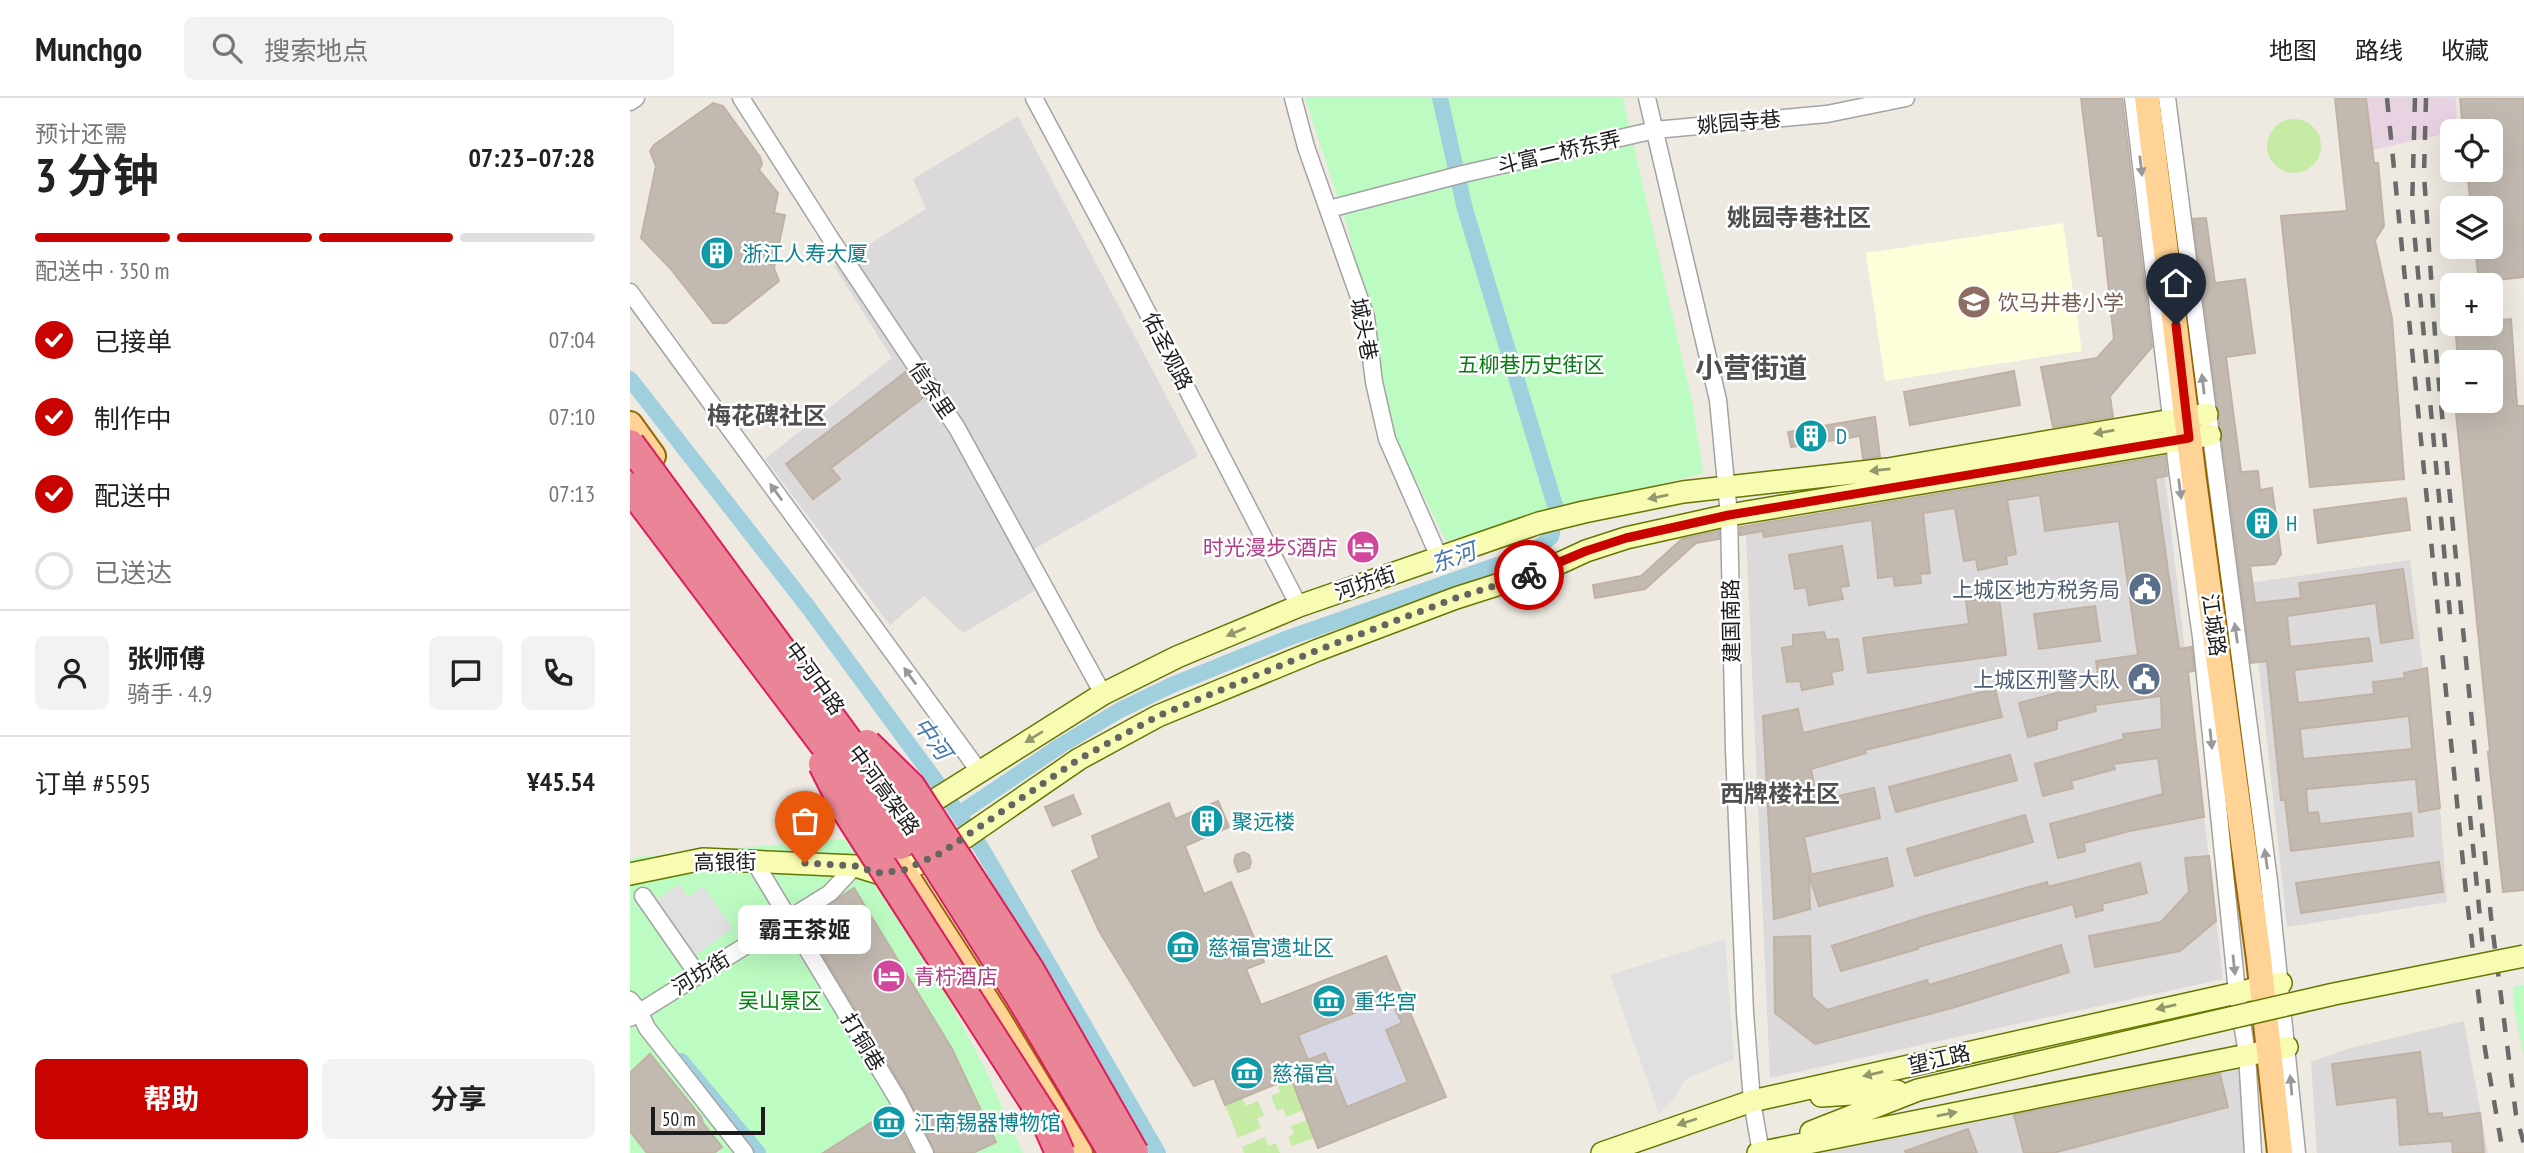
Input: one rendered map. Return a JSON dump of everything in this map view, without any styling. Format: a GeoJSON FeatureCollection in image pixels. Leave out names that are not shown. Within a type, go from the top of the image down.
{"type":"FeatureCollection","features":[{"type":"Feature","properties":{"kind":"highway","name":"中河高架路"},"geometry":{"type":"LineString","coordinates":[[630,444],[906,853],[1007,1009],[1092,1153]]}},
{"type":"Feature","properties":{"kind":"highway","name":"中河高架路"},"geometry":{"type":"LineString","coordinates":[[630,487],[919,839],[1021,998],[1113,1153]]}},
{"type":"Feature","properties":{"kind":"highway"},"geometry":{"type":"LineString","coordinates":[[798,692],[845,808],[1045,1119],[1059,1153]]}},
{"type":"Feature","properties":{"kind":"highway"},"geometry":{"type":"LineString","coordinates":[[798,692],[911,787],[1028,970],[1134,1153]]}},
{"type":"Feature","properties":{"kind":"main road","name":"江城路"},"geometry":{"type":"LineString","coordinates":[[2147,98],[2190,427],[2214,691],[2272,985],[2267,1051],[2280,1153]]}},
{"type":"Feature","properties":{"kind":"main road","name":"中河中路"},"geometry":{"type":"LineString","coordinates":[[630,424],[923,807],[950,848],[1122,1153]]}},
{"type":"Feature","properties":{"kind":"main road","name":"中河中路"},"geometry":{"type":"LineString","coordinates":[[630,498],[882,837],[1080,1153]]}},
{"type":"Feature","properties":{"kind":"street"},"geometry":{"type":"LineString","coordinates":[[630,102],[636,98]]}},
{"type":"Feature","properties":{"kind":"street","name":"信余里"},"geometry":{"type":"LineString","coordinates":[[741,98],[957,428],[1103,694]]}},
{"type":"Feature","properties":{"kind":"street","name":"佑圣观路"},"geometry":{"type":"LineString","coordinates":[[1034,98],[1117,252],[1299,606]]}},
{"type":"Feature","properties":{"kind":"street","name":"城头巷"},"geometry":{"type":"LineString","coordinates":[[1293,98],[1307,147],[1366,317],[1374,382],[1387,439],[1439,557]]}},
{"type":"Feature","properties":{"kind":"street","name":"建国南路"},"geometry":{"type":"LineString","coordinates":[[1647,98],[1718,400],[1729,515],[1734,749],[1745,1013],[1752,1101],[1760,1153]]}},
{"type":"Feature","properties":{"kind":"street","name":"姚园寺巷"},"geometry":{"type":"LineString","coordinates":[[1655,130],[1827,114],[1906,98]]}},
{"type":"Feature","properties":{"kind":"street","name":"江城路"},"geometry":{"type":"LineString","coordinates":[[2133,98],[2190,427],[2272,985]]}},
{"type":"Feature","properties":{"kind":"street","name":"江城路"},"geometry":{"type":"LineString","coordinates":[[2167,98],[2190,427]]}},
{"type":"Feature","properties":{"kind":"street","name":"斗富二桥东弄"},"geometry":{"type":"LineString","coordinates":[[1329,209],[1456,176],[1655,130]]}},
{"type":"Feature","properties":{"kind":"street"},"geometry":{"type":"LineString","coordinates":[[630,292],[976,773]]}},
{"type":"Feature","properties":{"kind":"street"},"geometry":{"type":"LineString","coordinates":[[904,870],[950,848],[1090,753],[1158,716],[1236,682],[1456,598],[1547,569],[1586,551],[1626,538],[1729,515],[2190,427]]}},
{"type":"Feature","properties":{"kind":"street","name":"河坊街"},"geometry":{"type":"LineString","coordinates":[[633,1010],[698,975],[830,893],[882,837],[923,807],[1103,694],[1177,657],[1299,606],[1546,521],[1577,513],[1683,492],[1888,469],[2190,427]]}},
{"type":"Feature","properties":{"kind":"street","name":"江城路"},"geometry":{"type":"LineString","coordinates":[[2214,691],[2237,992],[2267,1051],[2297,1153]]}},
{"type":"Feature","properties":{"kind":"street","name":"高银街"},"geometry":{"type":"LineString","coordinates":[[630,874],[703,859],[855,866],[878,873],[904,870]]}},
{"type":"Feature","properties":{"kind":"street","name":"打铜巷"},"geometry":{"type":"LineString","coordinates":[[754,861],[897,1098],[925,1153]]}},
{"type":"Feature","properties":{"kind":"street"},"geometry":{"type":"LineString","coordinates":[[643,895],[698,975]]}},
{"type":"Feature","properties":{"kind":"street"},"geometry":{"type":"LineString","coordinates":[[1760,1153],[1918,1090],[2334,995],[2524,956]]}},
{"type":"Feature","properties":{"kind":"street","name":"望江路"},"geometry":{"type":"LineString","coordinates":[[1602,1153],[1752,1101],[2272,985]]}},
{"type":"Feature","properties":{"kind":"street"},"geometry":{"type":"LineString","coordinates":[[633,1010],[745,1153]]}},
{"type":"Feature","properties":{"kind":"street"},"geometry":{"type":"LineString","coordinates":[[1760,1153],[2267,1051]]}},
{"type":"Feature","properties":{"kind":"street","name":"江城路"},"geometry":{"type":"LineString","coordinates":[[2253,1153],[2267,1051]]}},
{"type":"Feature","properties":{"kind":"street"},"geometry":{"type":"LineString","coordinates":[[1752,1101],[1918,1090]]}},
{"type":"Feature","properties":{"kind":"shaded area"},"geometry":{"type":"Polygon","coordinates":[[[2367,98],[2456,98],[2457,119],[2440,119],[2440,135],[2373,150],[2367,98]]]}},
{"type":"Feature","properties":{"kind":"shaded area"},"geometry":{"type":"Polygon","coordinates":[[[1018,116],[1198,456],[1034,549],[1034,591],[963,633],[924,596],[890,625],[765,459],[892,358],[834,266],[926,209],[913,179],[1018,116]]]}},
{"type":"Feature","properties":{"kind":"shaded area","name":"饮马井巷小学"},"geometry":{"type":"Polygon","coordinates":[[[2063,223],[2082,351],[1885,381],[1866,253],[2063,223]]]}},
{"type":"Feature","properties":{"kind":"shaded area"},"geometry":{"type":"Polygon","coordinates":[[[2164,469],[2223,979],[1770,1078],[1746,534],[2164,469]]]}},
{"type":"Feature","properties":{"kind":"shaded area"},"geometry":{"type":"Polygon","coordinates":[[[2410,560],[2440,808],[2447,902],[2287,927],[2250,583],[2410,560]]]}},
{"type":"Feature","properties":{"kind":"shaded area"},"geometry":{"type":"Polygon","coordinates":[[[679,884],[688,897],[703,886],[733,928],[696,955],[656,900],[679,884]]]}},
{"type":"Feature","properties":{"kind":"shaded area"},"geometry":{"type":"Polygon","coordinates":[[[1725,939],[1734,1059],[1686,1079],[1674,1099],[1659,1114],[1610,975],[1725,939]]]}},
{"type":"Feature","properties":{"kind":"shaded area"},"geometry":{"type":"Polygon","coordinates":[[[1390,999],[1402,1023],[1387,1030],[1408,1082],[1347,1107],[1325,1053],[1308,1060],[1298,1035],[1390,999]]]}},
{"type":"Feature","properties":{"kind":"shaded area"},"geometry":{"type":"Polygon","coordinates":[[[2464,1021],[2488,1153],[2317,1153],[2311,1062],[2347,1049],[2464,1021]]]}},
{"type":"Feature","properties":{"kind":"shaded area"},"geometry":{"type":"Polygon","coordinates":[[[2240,1056],[2252,1153],[1761,1153],[2240,1056]]]}},
{"type":"Feature","properties":{"kind":"green space","name":"五柳巷历史街区"},"geometry":{"type":"Polygon","coordinates":[[[1305,98],[1623,98],[1693,406],[1703,473],[1446,541],[1395,438],[1348,229],[1305,98]]]}},
{"type":"Feature","properties":{"kind":"green space"},"geometry":{"type":"Polygon","coordinates":[[[2294,119],[2313,127],[2321,146],[2313,165],[2294,173],[2275,165],[2267,146],[2275,127],[2294,119]]]}},
{"type":"Feature","properties":{"kind":"green space","name":"吴山景区"},"geometry":{"type":"Polygon","coordinates":[[[864,837],[985,1069],[1023,1153],[630,1153],[630,860],[635,857],[864,837]]]}},
{"type":"Feature","properties":{"kind":"green space"},"geometry":{"type":"Polygon","coordinates":[[[2524,985],[2524,1058],[2514,1009],[2513,987],[2524,985]]]}},
{"type":"Feature","properties":{"kind":"green space"},"geometry":{"type":"Polygon","coordinates":[[[1291,1078],[1304,1110],[1286,1117],[1283,1108],[1277,1111],[1271,1096],[1280,1092],[1277,1083],[1291,1078]]]}},
{"type":"Feature","properties":{"kind":"green space"},"geometry":{"type":"Polygon","coordinates":[[[1242,1097],[1246,1106],[1258,1101],[1264,1116],[1257,1118],[1261,1128],[1238,1138],[1225,1105],[1242,1097]]]}},
{"type":"Feature","properties":{"kind":"green space"},"geometry":{"type":"Polygon","coordinates":[[[1307,1120],[1314,1138],[1292,1146],[1288,1137],[1294,1134],[1291,1126],[1307,1120]]]}},
{"type":"Feature","properties":{"kind":"green space"},"geometry":{"type":"Polygon","coordinates":[[[1265,1137],[1268,1146],[1276,1143],[1280,1153],[1244,1153],[1242,1147],[1265,1137]]]}},
{"type":"Feature","properties":{"kind":"building"},"geometry":{"type":"Polygon","coordinates":[[[2081,98],[2122,98],[2152,347],[2110,396],[2113,417],[2053,427],[2041,367],[2097,358],[2114,339],[2103,236],[2098,236],[2081,98]]]}},
{"type":"Feature","properties":{"kind":"building"},"geometry":{"type":"Polygon","coordinates":[[[2335,98],[2366,98],[2374,163],[2378,163],[2384,226],[2375,240],[2392,319],[2404,479],[2310,487],[2281,216],[2347,211],[2335,98]]]}},
{"type":"Feature","properties":{"kind":"building"},"geometry":{"type":"Polygon","coordinates":[[[2460,98],[2524,98],[2524,277],[2503,279],[2503,273],[2478,273],[2476,259],[2503,259],[2503,196],[2470,196],[2468,182],[2503,182],[2503,119],[2462,119],[2460,98]]]}},
{"type":"Feature","properties":{"kind":"building","name":"浙江人寿大厦"},"geometry":{"type":"Polygon","coordinates":[[[713,103],[723,106],[760,157],[762,164],[759,170],[778,193],[774,213],[785,215],[774,268],[779,281],[726,323],[713,323],[670,268],[641,238],[656,166],[650,151],[654,145],[713,103]]]}},
{"type":"Feature","properties":{"kind":"building"},"geometry":{"type":"Polygon","coordinates":[[[2206,218],[2215,283],[2245,279],[2255,353],[2226,357],[2241,472],[2258,471],[2260,490],[2272,488],[2281,554],[2275,564],[2250,566],[2255,603],[2301,598],[2299,583],[2403,569],[2413,638],[2381,643],[2376,603],[2287,616],[2290,647],[2369,638],[2372,661],[2294,670],[2298,703],[2374,694],[2373,682],[2405,678],[2404,673],[2427,668],[2440,808],[2419,812],[2416,779],[2306,789],[2308,813],[2318,812],[2320,824],[2411,813],[2413,836],[2291,851],[2285,800],[2281,800],[2267,661],[2251,663],[2193,219],[2206,218]],[[2409,716],[2300,729],[2303,759],[2412,749],[2409,716]]]}},
{"type":"Feature","properties":{"kind":"building"},"geometry":{"type":"Polygon","coordinates":[[[2511,319],[2517,406],[2524,406],[2524,890],[2503,892],[2456,413],[2503,413],[2503,350],[2457,350],[2456,336],[2503,336],[2503,320],[2511,319]]]}},
{"type":"Feature","properties":{"kind":"building"},"geometry":{"type":"Polygon","coordinates":[[[907,371],[924,397],[831,468],[840,479],[813,499],[786,464],[907,371]]]}},
{"type":"Feature","properties":{"kind":"building"},"geometry":{"type":"Polygon","coordinates":[[[2014,371],[2020,405],[1910,425],[1904,392],[2014,371]]]}},
{"type":"Feature","properties":{"kind":"building"},"geometry":{"type":"Polygon","coordinates":[[[1875,417],[1880,457],[1863,459],[1860,436],[1791,447],[1788,432],[1875,417]]]}},
{"type":"Feature","properties":{"kind":"building"},"geometry":{"type":"Polygon","coordinates":[[[2165,456],[2167,476],[2155,478],[2179,649],[2192,647],[2194,671],[2188,672],[2204,817],[2084,843],[2085,851],[2058,858],[2050,824],[2163,794],[2158,758],[2113,764],[2115,769],[2071,781],[2073,788],[2043,796],[2035,764],[2124,739],[2123,734],[2162,729],[2161,696],[2095,705],[2096,711],[2057,721],[2057,729],[2028,737],[2019,703],[2099,682],[2096,661],[2138,655],[2119,521],[2045,531],[2040,495],[2007,500],[2016,554],[2006,556],[2007,564],[1978,570],[1976,559],[1964,561],[1955,508],[1923,513],[1930,573],[1920,574],[1921,583],[1895,586],[1893,576],[1878,578],[1872,520],[1764,537],[1763,531],[1740,535],[1740,527],[2165,456]]]}},
{"type":"Feature","properties":{"kind":"building"},"geometry":{"type":"Polygon","coordinates":[[[2406,498],[2410,530],[2318,543],[2314,510],[2406,498]]]}},
{"type":"Feature","properties":{"kind":"building"},"geometry":{"type":"Polygon","coordinates":[[[1719,531],[1719,539],[1696,543],[1645,589],[1595,598],[1593,585],[1641,576],[1682,539],[1719,531]]]}},
{"type":"Feature","properties":{"kind":"building"},"geometry":{"type":"Polygon","coordinates":[[[1842,546],[1849,586],[1840,587],[1843,599],[1809,605],[1806,587],[1795,589],[1789,555],[1842,546]]]}},
{"type":"Feature","properties":{"kind":"building"},"geometry":{"type":"Polygon","coordinates":[[[1999,597],[2006,655],[1868,673],[1863,638],[1969,624],[1966,601],[1999,597]]]}},
{"type":"Feature","properties":{"kind":"building"},"geometry":{"type":"Polygon","coordinates":[[[2095,606],[2100,641],[2039,649],[2034,614],[2095,606]]]}},
{"type":"Feature","properties":{"kind":"building"},"geometry":{"type":"Polygon","coordinates":[[[1824,632],[1826,640],[1838,639],[1843,670],[1831,672],[1833,684],[1802,690],[1800,681],[1787,682],[1782,648],[1793,646],[1793,635],[1824,632]]]}},
{"type":"Feature","properties":{"kind":"building"},"geometry":{"type":"Polygon","coordinates":[[[1995,689],[2002,717],[1865,750],[1866,753],[1811,769],[1817,801],[1874,788],[1880,818],[1804,837],[1811,872],[1810,909],[1774,919],[1763,716],[1798,709],[1803,733],[1995,689]]]}},
{"type":"Feature","properties":{"kind":"building"},"geometry":{"type":"Polygon","coordinates":[[[2010,755],[2017,780],[1896,812],[1889,787],[2010,755]]]}},
{"type":"Feature","properties":{"kind":"building"},"geometry":{"type":"Polygon","coordinates":[[[1073,795],[1081,814],[1053,826],[1045,807],[1073,795]]]}},
{"type":"Feature","properties":{"kind":"building","name":"慈福宫遗址区"},"geometry":{"type":"Polygon","coordinates":[[[1218,801],[1229,827],[1185,846],[1204,894],[1231,882],[1264,962],[1246,969],[1261,1005],[1386,956],[1446,1097],[1318,1148],[1291,1078],[1225,1105],[1214,1078],[1194,1086],[1099,931],[1072,871],[1099,858],[1092,836],[1169,803],[1175,819],[1218,801]],[[1390,999],[1298,1035],[1308,1060],[1325,1053],[1347,1107],[1408,1082],[1386,1030],[1402,1023],[1390,999]]]}},
{"type":"Feature","properties":{"kind":"building"},"geometry":{"type":"Polygon","coordinates":[[[2025,815],[2033,842],[1915,876],[1907,849],[2025,815]]]}},
{"type":"Feature","properties":{"kind":"building"},"geometry":{"type":"Polygon","coordinates":[[[1244,852],[1249,855],[1251,862],[1249,868],[1238,872],[1234,861],[1236,855],[1244,852]]]}},
{"type":"Feature","properties":{"kind":"building"},"geometry":{"type":"Polygon","coordinates":[[[2209,856],[2216,921],[2180,951],[2095,967],[2089,936],[2161,922],[2189,892],[2185,858],[2209,856]]]}},
{"type":"Feature","properties":{"kind":"building"},"geometry":{"type":"Polygon","coordinates":[[[1887,858],[1893,886],[1819,906],[1809,875],[1887,858]]]}},
{"type":"Feature","properties":{"kind":"building"},"geometry":{"type":"Polygon","coordinates":[[[2439,862],[2443,892],[2301,913],[2296,883],[2439,862]]]}},
{"type":"Feature","properties":{"kind":"building"},"geometry":{"type":"Polygon","coordinates":[[[2140,863],[2147,893],[2102,904],[2103,910],[2076,917],[2073,904],[1841,971],[1832,946],[1925,916],[2047,882],[2048,887],[2140,863]]]}},
{"type":"Feature","properties":{"kind":"building"},"geometry":{"type":"Polygon","coordinates":[[[854,888],[952,1049],[996,1142],[973,1153],[935,1153],[906,1093],[803,922],[854,888]]]}},
{"type":"Feature","properties":{"kind":"building"},"geometry":{"type":"Polygon","coordinates":[[[1810,936],[1812,997],[1827,1010],[1927,980],[1929,985],[2061,945],[2069,972],[1952,1008],[1815,1044],[1775,1013],[1774,937],[1810,936]]]}},
{"type":"Feature","properties":{"kind":"building"},"geometry":{"type":"Polygon","coordinates":[[[2420,1052],[2428,1114],[2442,1113],[2442,1118],[2480,1113],[2484,1153],[2453,1153],[2452,1141],[2400,1145],[2397,1097],[2337,1105],[2332,1064],[2420,1052]]]}},
{"type":"Feature","properties":{"kind":"building"},"geometry":{"type":"Polygon","coordinates":[[[650,1054],[722,1147],[714,1153],[647,1153],[630,1131],[630,1073],[650,1054]]]}},
{"type":"Feature","properties":{"kind":"building"},"geometry":{"type":"Polygon","coordinates":[[[2220,1074],[2228,1107],[2053,1153],[2024,1153],[2014,1115],[2220,1074]]]}},
{"type":"Feature","properties":{"kind":"building","name":"江南锡器博物馆"},"geometry":{"type":"Polygon","coordinates":[[[891,1110],[913,1153],[823,1153],[891,1110]]]}},
{"type":"Feature","properties":{"kind":"building"},"geometry":{"type":"Polygon","coordinates":[[[1968,1129],[1977,1153],[1905,1151],[1968,1129]]]}},
{"type":"Feature","properties":{"kind":"waterway","name":"东河"},"geometry":{"type":"LineString","coordinates":[[959,814],[1060,746],[1120,710],[1172,685],[1291,637],[1532,553],[1551,537],[1557,512],[1465,209],[1440,98]]}},
{"type":"Feature","properties":{"kind":"waterway","name":"中河"},"geometry":{"type":"LineString","coordinates":[[630,379],[808,607],[938,784],[982,849],[1158,1153]]}},
{"type":"Feature","properties":{"kind":"waterway"},"geometry":{"type":"LineString","coordinates":[[681,1061],[758,1153]]}},
{"type":"Feature","properties":{"kind":"railway"},"geometry":{"type":"LineString","coordinates":[[2387,98],[2466,893],[2485,1049],[2503,1153]]}},
{"type":"Feature","properties":{"kind":"railway"},"geometry":{"type":"LineString","coordinates":[[2415,98],[2412,209],[2451,625]]}},
{"type":"Feature","properties":{"kind":"railway"},"geometry":{"type":"LineString","coordinates":[[2426,98],[2424,175],[2437,363],[2491,917],[2516,1115],[2524,1144]]}},
{"type":"Feature","properties":{"kind":"railway"},"geometry":{"type":"LineString","coordinates":[[2470,816],[2483,948]]}},
{"type":"Feature","properties":{"kind":"way so far"},"geometry":{"type":"LineString","coordinates":[[805,863],[855,866],[878,873],[904,870],[941,853],[1079,759],[1158,716],[1318,650],[1456,598],[1529,575]]}},
{"type":"Feature","properties":{"kind":"place","name":"浙江人寿大厦"},"geometry":{"type":"Point","coordinates":[717,253]}},
{"type":"Feature","properties":{"kind":"place","name":"饮马井巷小学"},"geometry":{"type":"Point","coordinates":[1974,302]}},
{"type":"Feature","properties":{"kind":"place","name":"D"},"geometry":{"type":"Point","coordinates":[1811,436]}},
{"type":"Feature","properties":{"kind":"place","name":"H"},"geometry":{"type":"Point","coordinates":[2262,523]}},
{"type":"Feature","properties":{"kind":"place","name":"时光漫步S酒店"},"geometry":{"type":"Point","coordinates":[1363,547]}},
{"type":"Feature","properties":{"kind":"place","name":"上城区地方税务局"},"geometry":{"type":"Point","coordinates":[2145,589]}},
{"type":"Feature","properties":{"kind":"place","name":"上城区刑警大队"},"geometry":{"type":"Point","coordinates":[2144,679]}},
{"type":"Feature","properties":{"kind":"place","name":"聚远楼"},"geometry":{"type":"Point","coordinates":[1207,821]}},
{"type":"Feature","properties":{"kind":"place","name":"霸王茶姬"},"geometry":{"type":"Point","coordinates":[805,863]}},
{"type":"Feature","properties":{"kind":"place","name":"慈福宫遗址区"},"geometry":{"type":"Point","coordinates":[1183,947]}},
{"type":"Feature","properties":{"kind":"place","name":"青柠酒店"},"geometry":{"type":"Point","coordinates":[889,976]}},
{"type":"Feature","properties":{"kind":"place","name":"重华宫"},"geometry":{"type":"Point","coordinates":[1329,1001]}},
{"type":"Feature","properties":{"kind":"place","name":"慈福宫"},"geometry":{"type":"Point","coordinates":[1247,1073]}},
{"type":"Feature","properties":{"kind":"place","name":"江南锡器博物馆"},"geometry":{"type":"Point","coordinates":[889,1122]}},
{"type":"Feature","properties":{"kind":"district","name":"姚园寺巷社区"},"geometry":{"type":"Point","coordinates":[1799,217]}},
{"type":"Feature","properties":{"kind":"district","name":"小营街道"},"geometry":{"type":"Point","coordinates":[1751,367]}},
{"type":"Feature","properties":{"kind":"district","name":"梅花碑社区"},"geometry":{"type":"Point","coordinates":[767,415]}},
{"type":"Feature","properties":{"kind":"district","name":"西牌楼社区"},"geometry":{"type":"Point","coordinates":[1780,793]}},
{"type":"Feature","properties":{"kind":"route"},"geometry":{"type":"LineString","coordinates":[[1529,575],[1586,551],[1626,538],[1729,515],[2189,438],[2176,325]]}}]}
